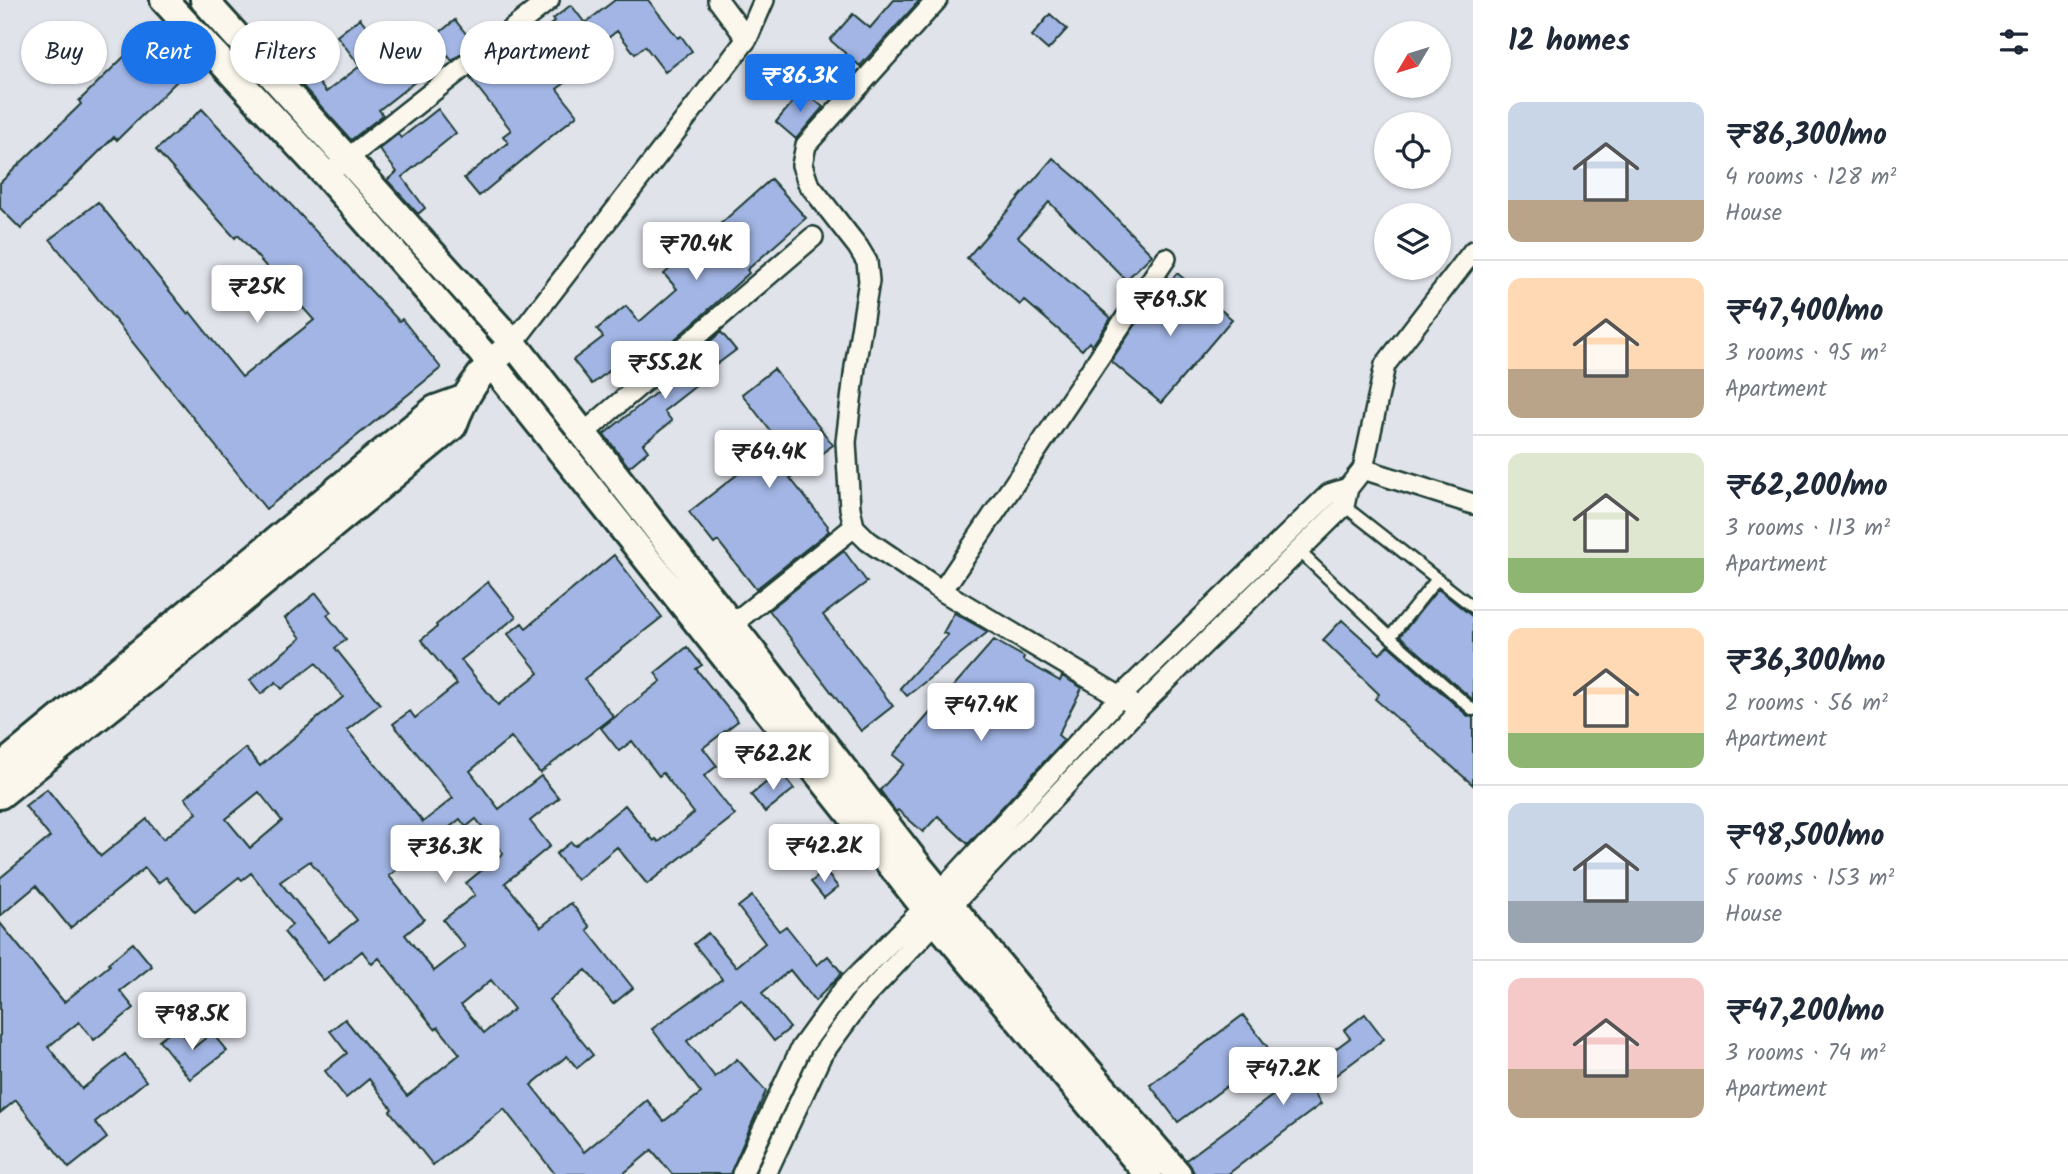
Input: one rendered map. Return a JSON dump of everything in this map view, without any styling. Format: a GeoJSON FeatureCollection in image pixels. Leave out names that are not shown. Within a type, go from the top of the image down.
{"type":"FeatureCollection","features":[{"type":"Feature","properties":{"kind":"street"},"geometry":{"type":"LineString","coordinates":[[164,0],[327,176],[490,362],[938,907],[1149,1174]]}},
{"type":"Feature","properties":{"kind":"street"},"geometry":{"type":"LineString","coordinates":[[204,0],[513,343],[730,625],[938,907],[1052,1030],[1178,1174]]}},
{"type":"Feature","properties":{"kind":"street"},"geometry":{"type":"LineString","coordinates":[[327,176],[346,158],[549,0]]}},
{"type":"Feature","properties":{"kind":"street"},"geometry":{"type":"LineString","coordinates":[[718,0],[747,38]]}},
{"type":"Feature","properties":{"kind":"street"},"geometry":{"type":"LineString","coordinates":[[0,795],[28,760],[153,658],[453,426],[463,399],[490,362],[513,343],[747,38],[764,0]]}},
{"type":"Feature","properties":{"kind":"street"},"geometry":{"type":"LineString","coordinates":[[937,0],[806,145],[802,165],[808,183],[867,262],[869,281],[846,442],[850,508],[854,527],[868,541],[942,591],[1139,708]]}},
{"type":"Feature","properties":{"kind":"street"},"geometry":{"type":"LineString","coordinates":[[584,433],[813,237]]}},
{"type":"Feature","properties":{"kind":"street"},"geometry":{"type":"LineString","coordinates":[[742,1174],[801,1048],[843,990],[938,907],[1299,551],[1363,469],[1385,365],[1473,251]]}},
{"type":"Feature","properties":{"kind":"street"},"geometry":{"type":"LineString","coordinates":[[942,591],[1166,258]]}},
{"type":"Feature","properties":{"kind":"street"},"geometry":{"type":"LineString","coordinates":[[1363,469],[1473,505]]}},
{"type":"Feature","properties":{"kind":"street"},"geometry":{"type":"LineString","coordinates":[[766,1174],[821,1056],[862,1000],[938,907],[1120,697],[1340,496]]}},
{"type":"Feature","properties":{"kind":"street"},"geometry":{"type":"LineString","coordinates":[[730,625],[854,527]]}},
{"type":"Feature","properties":{"kind":"street"},"geometry":{"type":"LineString","coordinates":[[0,768],[28,760]]}},
{"type":"Feature","properties":{"kind":"lane"},"geometry":{"type":"LineString","coordinates":[[1340,496],[1473,607]]}},
{"type":"Feature","properties":{"kind":"lane"},"geometry":{"type":"LineString","coordinates":[[1299,551],[1390,637],[1473,710]]}},
{"type":"Feature","properties":{"kind":"lane"},"geometry":{"type":"LineString","coordinates":[[1390,637],[1437,579]]}},
{"type":"Feature","properties":{"kind":"building"},"geometry":{"type":"Polygon","coordinates":[[[615,0],[648,0],[678,38],[681,36],[692,51],[665,72],[645,46],[635,54],[617,31],[614,33],[614,21],[588,21],[615,0]]]}},
{"type":"Feature","properties":{"kind":"building"},"geometry":{"type":"Polygon","coordinates":[[[894,0],[920,0],[860,66],[830,40],[853,14],[870,28],[894,0]]]}},
{"type":"Feature","properties":{"kind":"building"},"geometry":{"type":"Polygon","coordinates":[[[571,5],[583,21],[553,19],[571,5]]]}},
{"type":"Feature","properties":{"kind":"building"},"geometry":{"type":"Polygon","coordinates":[[[1050,14],[1067,29],[1048,50],[1032,36],[1050,14]]]}},
{"type":"Feature","properties":{"kind":"building"},"geometry":{"type":"Polygon","coordinates":[[[455,20],[460,26],[460,55],[452,61],[448,56],[446,58],[446,27],[455,20]]]}},
{"type":"Feature","properties":{"kind":"building"},"geometry":{"type":"Polygon","coordinates":[[[354,23],[354,58],[340,40],[340,34],[354,23]]]}},
{"type":"Feature","properties":{"kind":"building"},"geometry":{"type":"Polygon","coordinates":[[[121,60],[121,84],[174,84],[117,140],[114,137],[21,229],[0,208],[0,183],[81,104],[79,101],[96,84],[107,84],[107,73],[121,60]]]}},
{"type":"Feature","properties":{"kind":"building"},"geometry":{"type":"Polygon","coordinates":[[[354,71],[354,84],[412,84],[379,110],[383,115],[351,140],[301,84],[320,84],[326,92],[340,84],[354,71]]]}},
{"type":"Feature","properties":{"kind":"building"},"geometry":{"type":"Polygon","coordinates":[[[475,84],[564,84],[557,89],[577,115],[479,196],[464,178],[508,143],[503,136],[511,130],[475,84]]]}},
{"type":"Feature","properties":{"kind":"building"},"geometry":{"type":"Polygon","coordinates":[[[803,90],[823,107],[796,139],[776,122],[803,90]]]}},
{"type":"Feature","properties":{"kind":"building"},"geometry":{"type":"Polygon","coordinates":[[[202,109],[399,321],[402,319],[441,368],[266,509],[50,239],[98,202],[242,377],[314,320],[238,235],[235,238],[156,150],[202,109]]]}},
{"type":"Feature","properties":{"kind":"building"},"geometry":{"type":"Polygon","coordinates":[[[438,109],[456,133],[402,177],[425,208],[418,214],[387,180],[397,172],[379,149],[398,134],[401,138],[438,109]]]}},
{"type":"Feature","properties":{"kind":"building"},"geometry":{"type":"Polygon","coordinates":[[[1053,158],[1080,181],[1152,255],[1126,280],[1049,202],[1018,237],[1111,318],[1092,346],[1089,342],[1082,350],[1024,300],[1020,305],[967,258],[1053,158]]]}},
{"type":"Feature","properties":{"kind":"building"},"geometry":{"type":"Polygon","coordinates":[[[771,179],[806,218],[747,270],[749,273],[644,366],[632,353],[592,384],[573,360],[603,337],[597,329],[626,306],[639,322],[677,289],[664,274],[771,179]]]}},
{"type":"Feature","properties":{"kind":"building"},"geometry":{"type":"Polygon","coordinates":[[[1177,273],[1232,319],[1161,403],[1111,361],[1143,314],[1177,273]]]}},
{"type":"Feature","properties":{"kind":"building"},"geometry":{"type":"Polygon","coordinates":[[[721,332],[736,350],[708,371],[711,374],[664,411],[672,421],[643,444],[648,451],[629,467],[604,434],[663,387],[660,384],[721,332]]]}},
{"type":"Feature","properties":{"kind":"building"},"geometry":{"type":"Polygon","coordinates":[[[774,369],[833,445],[790,478],[828,526],[829,531],[756,589],[718,541],[714,544],[689,512],[779,442],[742,394],[774,369]]]}},
{"type":"Feature","properties":{"kind":"building"},"geometry":{"type":"Polygon","coordinates":[[[844,551],[867,582],[823,615],[893,706],[861,731],[769,610],[844,551]]]}},
{"type":"Feature","properties":{"kind":"building"},"geometry":{"type":"Polygon","coordinates":[[[614,555],[662,617],[584,679],[613,716],[540,773],[511,737],[470,771],[499,809],[541,776],[559,798],[530,821],[550,846],[505,883],[541,927],[571,903],[590,927],[587,930],[633,988],[613,1004],[586,970],[549,1000],[593,1055],[577,1068],[567,1056],[531,1085],[584,1152],[647,1100],[664,1121],[701,1093],[652,1029],[722,979],[694,944],[708,933],[736,967],[765,943],[738,907],[752,896],[779,931],[786,926],[817,965],[828,956],[842,973],[815,1001],[790,970],[762,993],[790,1028],[774,1041],[741,999],[687,1041],[715,1077],[737,1059],[766,1091],[730,1174],[672,1174],[652,1150],[623,1174],[555,1174],[504,1109],[433,1165],[390,1111],[392,1109],[369,1079],[346,1098],[325,1071],[347,1053],[330,1031],[345,1019],[407,1096],[460,1054],[438,1027],[435,1029],[379,958],[372,964],[362,951],[324,981],[284,932],[292,925],[251,873],[242,880],[239,877],[195,912],[166,877],[158,883],[145,868],[70,928],[36,886],[0,916],[0,878],[50,837],[25,806],[47,789],[101,856],[147,819],[163,839],[197,813],[185,798],[245,748],[260,766],[343,697],[316,663],[282,689],[276,682],[261,694],[250,680],[301,638],[285,618],[316,593],[331,612],[327,615],[346,639],[335,648],[380,704],[347,730],[423,822],[453,798],[393,724],[410,711],[415,718],[457,684],[421,640],[488,582],[516,617],[461,660],[498,705],[539,673],[508,634],[522,623],[526,628],[614,555]],[[259,792],[226,819],[250,848],[282,821],[259,792]],[[460,819],[389,876],[424,919],[405,935],[434,971],[465,947],[443,920],[475,895],[466,883],[503,853],[476,819],[466,827],[460,819]],[[310,861],[280,882],[329,942],[357,920],[310,861]],[[491,980],[461,1005],[484,1033],[514,1009],[491,980]]]}},
{"type":"Feature","properties":{"kind":"building"},"geometry":{"type":"Polygon","coordinates":[[[1438,589],[1473,617],[1473,700],[1400,636],[1438,589]]]}},
{"type":"Feature","properties":{"kind":"building"},"geometry":{"type":"Polygon","coordinates":[[[954,613],[988,632],[907,696],[900,688],[948,635],[943,633],[954,613]]]}},
{"type":"Feature","properties":{"kind":"building"},"geometry":{"type":"Polygon","coordinates":[[[1342,620],[1380,654],[1388,645],[1468,716],[1473,717],[1473,785],[1375,699],[1379,694],[1323,640],[1342,620]]]}},
{"type":"Feature","properties":{"kind":"building"},"geometry":{"type":"Polygon","coordinates":[[[994,640],[1060,681],[1062,676],[1082,688],[1058,735],[1064,740],[968,844],[938,816],[923,832],[898,810],[896,812],[880,790],[904,764],[893,755],[994,640]]]}},
{"type":"Feature","properties":{"kind":"building"},"geometry":{"type":"Polygon","coordinates":[[[687,647],[702,665],[696,669],[738,721],[703,748],[717,766],[704,776],[735,815],[647,884],[617,847],[577,880],[556,854],[571,842],[575,846],[625,805],[654,841],[656,839],[659,842],[694,813],[663,773],[659,776],[632,741],[619,751],[601,728],[661,681],[655,673],[687,647]]]}},
{"type":"Feature","properties":{"kind":"building"},"geometry":{"type":"Polygon","coordinates":[[[780,771],[794,789],[765,812],[751,795],[780,771]]]}},
{"type":"Feature","properties":{"kind":"building"},"geometry":{"type":"Polygon","coordinates":[[[825,871],[838,887],[824,898],[811,882],[825,871]]]}},
{"type":"Feature","properties":{"kind":"building"},"geometry":{"type":"Polygon","coordinates":[[[0,923],[64,1002],[133,943],[152,966],[120,991],[134,1008],[94,1040],[79,1022],[48,1047],[82,1089],[125,1054],[146,1081],[95,1122],[107,1138],[69,1168],[16,1100],[0,1113],[0,923]]]}},
{"type":"Feature","properties":{"kind":"building"},"geometry":{"type":"Polygon","coordinates":[[[1365,1014],[1384,1039],[1313,1092],[1321,1104],[1228,1174],[1195,1174],[1186,1160],[1350,1038],[1344,1030],[1365,1014]]]}},
{"type":"Feature","properties":{"kind":"building"},"geometry":{"type":"Polygon","coordinates":[[[1243,1015],[1272,1053],[1178,1122],[1150,1085],[1243,1015]]]}},
{"type":"Feature","properties":{"kind":"building"},"geometry":{"type":"Polygon","coordinates":[[[176,1027],[193,1048],[212,1033],[227,1051],[190,1079],[159,1040],[176,1027]]]}}]}
